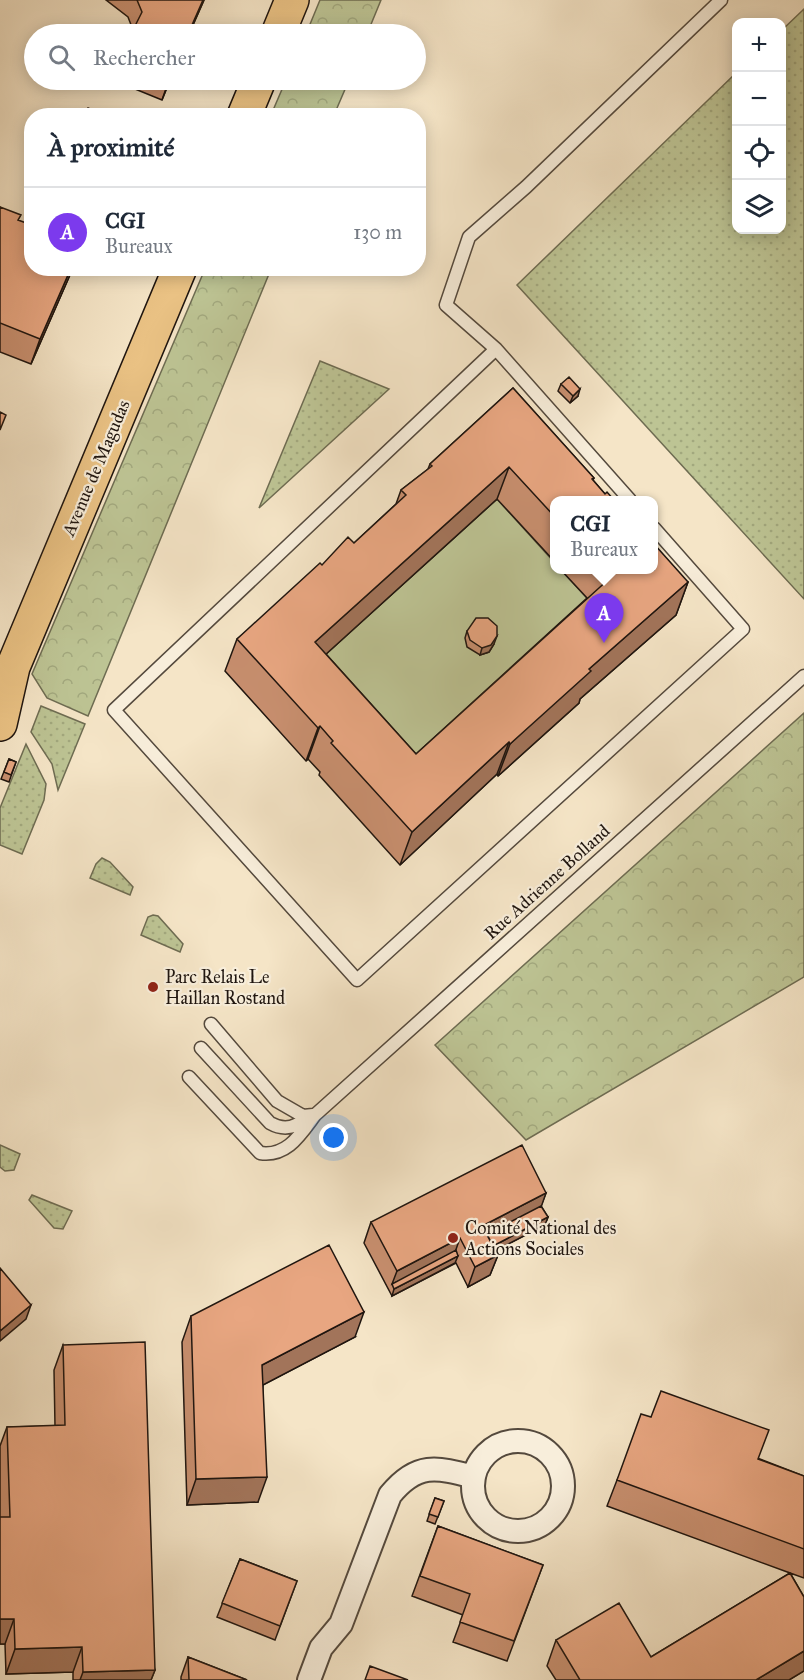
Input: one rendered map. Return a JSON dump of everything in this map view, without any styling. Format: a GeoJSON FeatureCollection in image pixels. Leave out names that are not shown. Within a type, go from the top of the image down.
{"type":"FeatureCollection","features":[{"type":"Feature","properties":{"kind":"main road"},"geometry":{"type":"LineString","coordinates":[[282,24],[292,0]]}},
{"type":"Feature","properties":{"kind":"main road"},"geometry":{"type":"LineString","coordinates":[[247,108],[255,90]]}},
{"type":"Feature","properties":{"kind":"main road","name":"Avenue de Magudas"},"geometry":{"type":"LineString","coordinates":[[0,724],[6,675],[177,276]]}},
{"type":"Feature","properties":{"kind":"street"},"geometry":{"type":"LineString","coordinates":[[513,1441],[528,1442],[541,1447],[560,1469],[563,1483],[561,1498],[555,1512],[544,1523],[530,1530],[514,1532],[500,1528],[487,1519],[477,1507],[473,1492],[474,1477],[487,1452],[500,1444],[513,1441]]}},
{"type":"Feature","properties":{"kind":"street"},"geometry":{"type":"LineString","coordinates":[[309,1680],[321,1648],[341,1624],[390,1495],[412,1474],[427,1469],[444,1469],[474,1477]]}},
{"type":"Feature","properties":{"kind":"lane"},"geometry":{"type":"LineString","coordinates":[[626,496],[496,349],[446,305],[469,237],[526,187],[721,0]]}},
{"type":"Feature","properties":{"kind":"lane"},"geometry":{"type":"LineString","coordinates":[[496,349],[114,710],[357,980],[742,629],[658,533]]}},
{"type":"Feature","properties":{"kind":"lane","name":"Rue Adrienne Bolland"},"geometry":{"type":"LineString","coordinates":[[315,1115],[804,676]]}},
{"type":"Feature","properties":{"kind":"lane"},"geometry":{"type":"LineString","coordinates":[[211,1024],[277,1101],[303,1116],[315,1115]]}},
{"type":"Feature","properties":{"kind":"lane"},"geometry":{"type":"LineString","coordinates":[[201,1048],[270,1123],[278,1128],[289,1128],[315,1115]]}},
{"type":"Feature","properties":{"kind":"lane"},"geometry":{"type":"LineString","coordinates":[[189,1077],[260,1153],[272,1154],[282,1151],[297,1139],[315,1115]]}},
{"type":"Feature","properties":{"kind":"green space"},"geometry":{"type":"Polygon","coordinates":[[[320,0],[381,0],[371,24],[310,24],[320,0]]]}},
{"type":"Feature","properties":{"kind":"green space"},"geometry":{"type":"Polygon","coordinates":[[[804,9],[804,599],[517,285],[732,77],[732,234],[786,234],[786,26],[804,9]]]}},
{"type":"Feature","properties":{"kind":"green space"},"geometry":{"type":"Polygon","coordinates":[[[282,90],[345,90],[337,108],[274,108],[282,90]]]}},
{"type":"Feature","properties":{"kind":"green space"},"geometry":{"type":"Polygon","coordinates":[[[202,276],[268,276],[88,716],[47,698],[32,674],[202,276]]]}},
{"type":"Feature","properties":{"kind":"green space"},"geometry":{"type":"Polygon","coordinates":[[[320,361],[389,389],[259,508],[320,361]]]}},
{"type":"Feature","properties":{"kind":"green space"},"geometry":{"type":"Polygon","coordinates":[[[497,499],[550,558],[550,574],[565,574],[598,610],[404,786],[303,675],[497,499]]]}},
{"type":"Feature","properties":{"kind":"green space"},"geometry":{"type":"Polygon","coordinates":[[[41,706],[85,724],[58,790],[52,764],[31,732],[41,706]]]}},
{"type":"Feature","properties":{"kind":"green space"},"geometry":{"type":"Polygon","coordinates":[[[804,713],[804,977],[526,1140],[435,1045],[804,713]]]}},
{"type":"Feature","properties":{"kind":"green space"},"geometry":{"type":"Polygon","coordinates":[[[26,744],[46,784],[44,800],[22,854],[0,845],[0,808],[26,744]]]}},
{"type":"Feature","properties":{"kind":"green space"},"geometry":{"type":"Polygon","coordinates":[[[102,858],[110,862],[133,887],[130,895],[90,878],[96,864],[102,858]]]}},
{"type":"Feature","properties":{"kind":"green space"},"geometry":{"type":"Polygon","coordinates":[[[158,916],[183,944],[180,952],[141,935],[148,917],[158,916]]]}},
{"type":"Feature","properties":{"kind":"green space"},"geometry":{"type":"Polygon","coordinates":[[[0,1145],[20,1154],[14,1170],[5,1171],[0,1167],[0,1145]]]}},
{"type":"Feature","properties":{"kind":"green space"},"geometry":{"type":"Polygon","coordinates":[[[32,1195],[72,1211],[63,1229],[54,1228],[29,1200],[32,1195]]]}},
{"type":"Feature","properties":{"kind":"building"},"geometry":{"type":"Polygon","coordinates":[[[137,0],[203,0],[192,24],[136,24],[142,12],[137,0]]]}},
{"type":"Feature","properties":{"kind":"building"},"geometry":{"type":"Polygon","coordinates":[[[0,207],[21,215],[18,220],[24,222],[24,276],[68,276],[40,339],[0,323],[0,207]]]}},
{"type":"Feature","properties":{"kind":"building"},"geometry":{"type":"Polygon","coordinates":[[[569,377],[580,389],[573,396],[561,384],[569,377]]]}},
{"type":"Feature","properties":{"kind":"building"},"geometry":{"type":"Polygon","coordinates":[[[513,388],[594,478],[592,479],[605,494],[607,492],[611,496],[550,496],[550,512],[509,467],[315,642],[416,754],[610,578],[606,574],[658,574],[658,548],[688,582],[589,669],[591,671],[510,744],[509,742],[412,832],[331,743],[333,741],[320,726],[318,728],[237,639],[320,563],[322,565],[348,537],[354,543],[406,495],[401,490],[432,466],[430,464],[513,388]]]}},
{"type":"Feature","properties":{"kind":"building"},"geometry":{"type":"Polygon","coordinates":[[[0,412],[6,415],[0,430],[0,412]]]}},
{"type":"Feature","properties":{"kind":"building"},"geometry":{"type":"Polygon","coordinates":[[[476,618],[488,618],[497,626],[497,636],[491,645],[482,648],[470,640],[467,631],[476,618]]]}},
{"type":"Feature","properties":{"kind":"building"},"geometry":{"type":"Polygon","coordinates":[[[9,759],[16,762],[11,775],[4,772],[9,759]]]}},
{"type":"Feature","properties":{"kind":"building"},"geometry":{"type":"Polygon","coordinates":[[[522,1145],[546,1193],[482,1226],[498,1255],[475,1267],[460,1238],[397,1271],[371,1222],[522,1145]]]}},
{"type":"Feature","properties":{"kind":"building"},"geometry":{"type":"Polygon","coordinates":[[[541,1206],[548,1217],[493,1246],[487,1234],[541,1206]]]}},
{"type":"Feature","properties":{"kind":"building"},"geometry":{"type":"Polygon","coordinates":[[[329,1245],[364,1312],[262,1365],[267,1477],[196,1479],[191,1316],[329,1245]]]}},
{"type":"Feature","properties":{"kind":"building"},"geometry":{"type":"Polygon","coordinates":[[[456,1250],[458,1256],[394,1289],[392,1284],[456,1250]]]}},
{"type":"Feature","properties":{"kind":"building"},"geometry":{"type":"Polygon","coordinates":[[[0,1268],[31,1305],[0,1331],[0,1268]]]}},
{"type":"Feature","properties":{"kind":"building"},"geometry":{"type":"Polygon","coordinates":[[[145,1342],[155,1670],[83,1672],[82,1647],[15,1649],[14,1619],[0,1619],[0,1517],[10,1517],[7,1427],[65,1425],[63,1345],[145,1342]]]}},
{"type":"Feature","properties":{"kind":"building"},"geometry":{"type":"Polygon","coordinates":[[[661,1391],[769,1430],[758,1459],[804,1476],[804,1549],[617,1480],[641,1414],[651,1417],[661,1391]]]}},
{"type":"Feature","properties":{"kind":"building"},"geometry":{"type":"Polygon","coordinates":[[[435,1498],[444,1501],[438,1517],[429,1514],[435,1498]]]}},
{"type":"Feature","properties":{"kind":"building"},"geometry":{"type":"Polygon","coordinates":[[[438,1526],[543,1565],[514,1641],[460,1622],[470,1594],[420,1576],[438,1526]]]}},
{"type":"Feature","properties":{"kind":"building"},"geometry":{"type":"Polygon","coordinates":[[[240,1559],[297,1581],[280,1626],[222,1603],[240,1559]]]}},
{"type":"Feature","properties":{"kind":"building"},"geometry":{"type":"Polygon","coordinates":[[[790,1573],[804,1597],[804,1651],[756,1680],[580,1680],[556,1640],[619,1603],[651,1657],[790,1573]]]}},
{"type":"Feature","properties":{"kind":"building"},"geometry":{"type":"Polygon","coordinates":[[[188,1657],[247,1680],[189,1680],[188,1657]]]}},
{"type":"Feature","properties":{"kind":"building"},"geometry":{"type":"Polygon","coordinates":[[[370,1666],[408,1680],[365,1680],[370,1666]]]}},
{"type":"Feature","properties":{"kind":"place","name":"CGI"},"geometry":{"type":"Point","coordinates":[604,643]}},
{"type":"Feature","properties":{"kind":"place","name":"Parc Relais Le Haillan Rostand"},"geometry":{"type":"Point","coordinates":[153,987]}},
{"type":"Feature","properties":{"kind":"place","name":"Comité National des Actions Sociales"},"geometry":{"type":"Point","coordinates":[453,1238]}}]}
